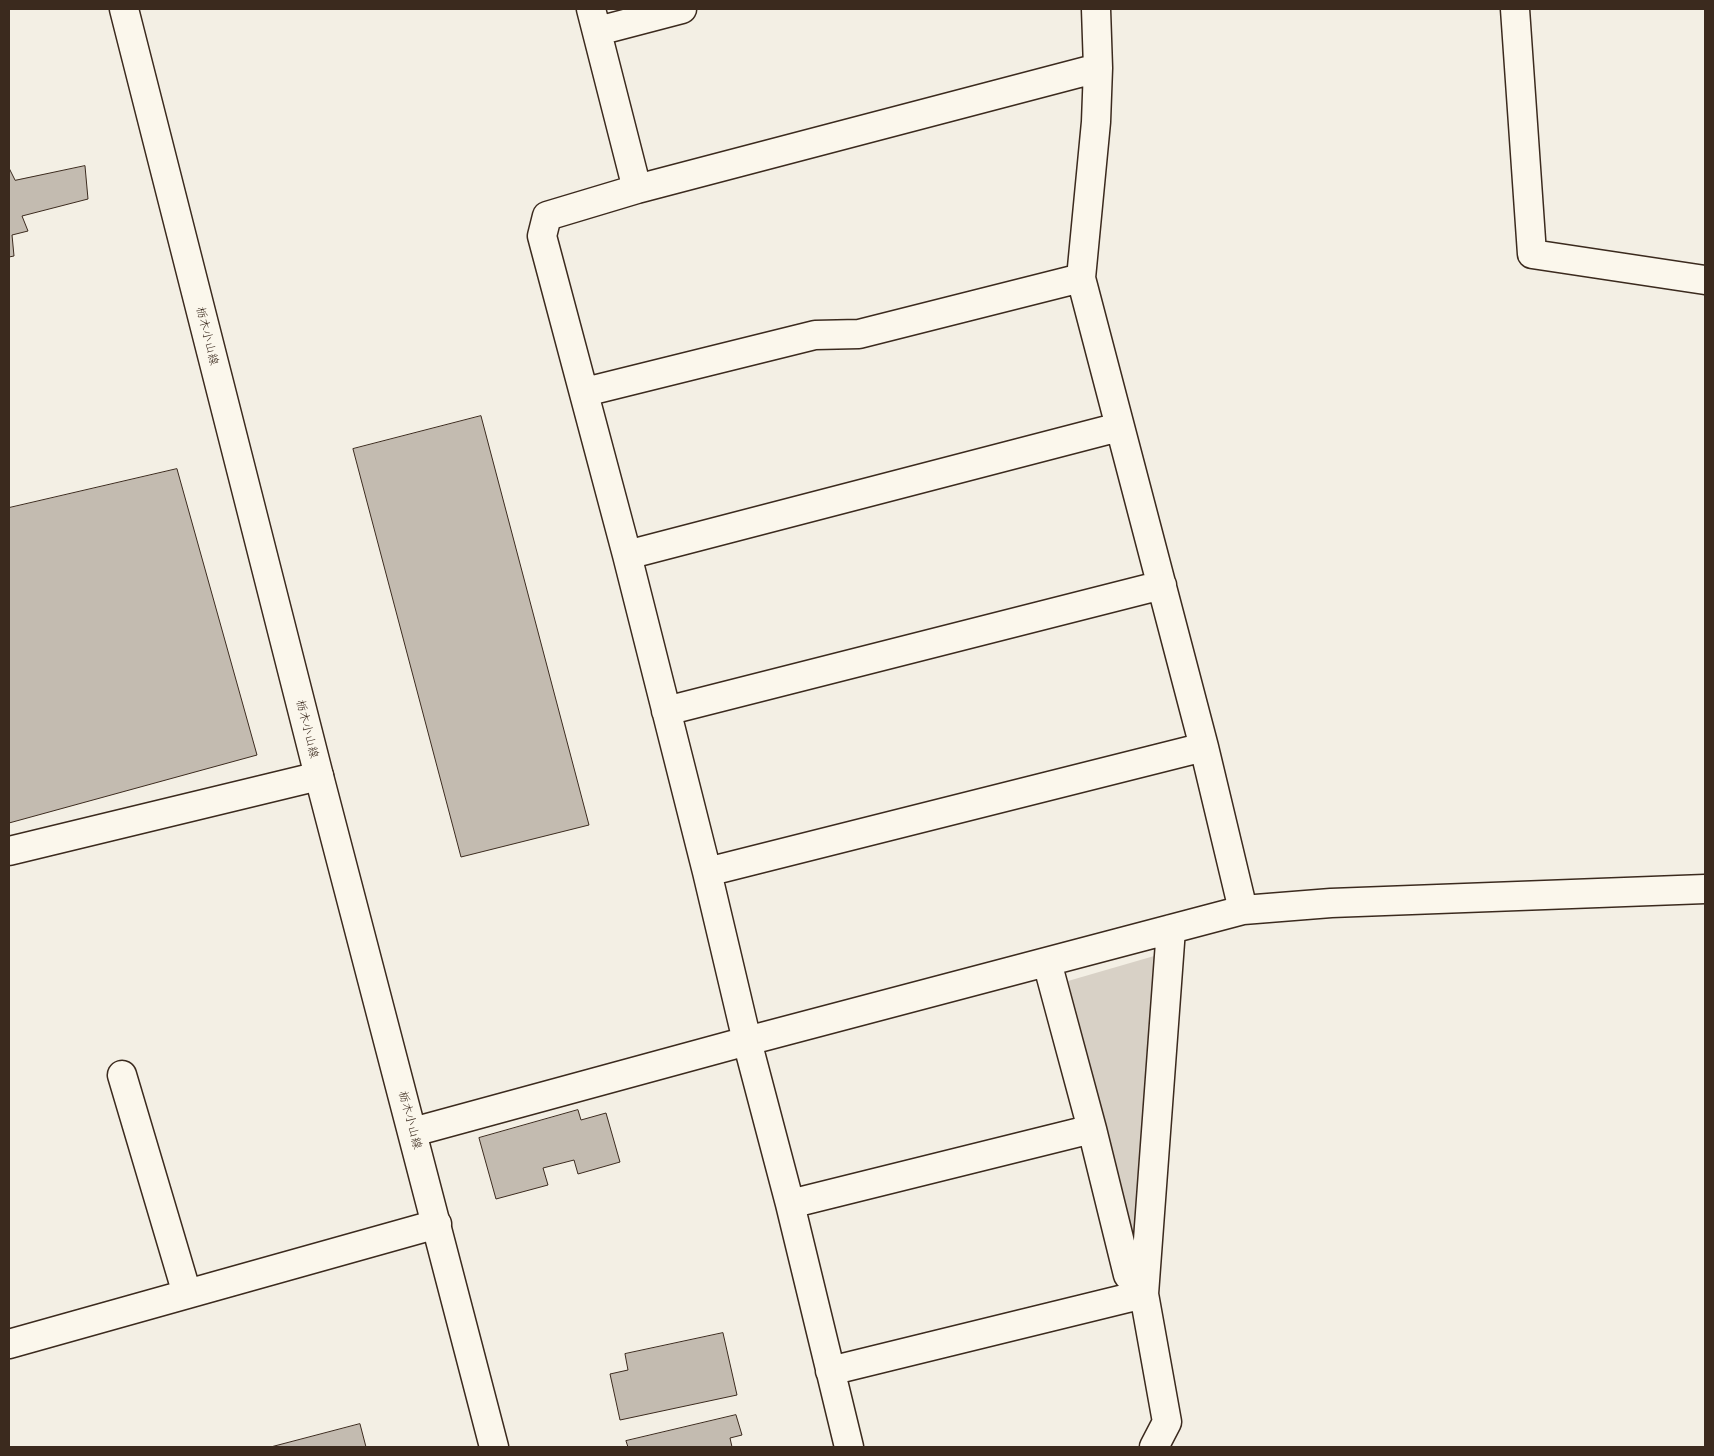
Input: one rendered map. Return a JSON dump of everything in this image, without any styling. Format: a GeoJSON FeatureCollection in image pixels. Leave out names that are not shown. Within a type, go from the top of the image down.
{"type":"FeatureCollection","features":[{"type":"Feature","properties":{"kind":"street","name":"栃木小山線"},"geometry":{"type":"LineString","coordinates":[[124,9],[319,776],[494,1447]]}},
{"type":"Feature","properties":{"kind":"street"},"geometry":{"type":"LineString","coordinates":[[637,189],[594,20],[682,9]]}},
{"type":"Feature","properties":{"kind":"street"},"geometry":{"type":"LineString","coordinates":[[1096,9],[1098,68],[1096,122],[1081,278],[1204,747],[1244,910]]}},
{"type":"Feature","properties":{"kind":"street"},"geometry":{"type":"LineString","coordinates":[[1515,9],[1532,254],[1705,280]]}},
{"type":"Feature","properties":{"kind":"street"},"geometry":{"type":"LineString","coordinates":[[849,1447],[627,554],[542,236],[547,216],[637,189],[1098,68]]}},
{"type":"Feature","properties":{"kind":"street"},"geometry":{"type":"LineString","coordinates":[[585,392],[815,335],[859,334],[1081,278]]}},
{"type":"Feature","properties":{"kind":"street"},"geometry":{"type":"LineString","coordinates":[[627,554],[1120,428]]}},
{"type":"Feature","properties":{"kind":"street"},"geometry":{"type":"LineString","coordinates":[[666,711],[1162,585]]}},
{"type":"Feature","properties":{"kind":"street"},"geometry":{"type":"LineString","coordinates":[[707,872],[1204,747]]}},
{"type":"Feature","properties":{"kind":"street"},"geometry":{"type":"LineString","coordinates":[[9,851],[319,776]]}},
{"type":"Feature","properties":{"kind":"street"},"geometry":{"type":"LineString","coordinates":[[413,1132],[747,1041],[1244,910],[1331,903],[1705,889]]}},
{"type":"Feature","properties":{"kind":"street"},"geometry":{"type":"LineString","coordinates":[[1154,1447],[1166,1422],[1144,1294],[1171,929]]}},
{"type":"Feature","properties":{"kind":"street"},"geometry":{"type":"LineString","coordinates":[[1047,962],[1092,1129],[1128,1275],[1144,1294]]}},
{"type":"Feature","properties":{"kind":"street"},"geometry":{"type":"LineString","coordinates":[[122,1075],[187,1294]]}},
{"type":"Feature","properties":{"kind":"street"},"geometry":{"type":"LineString","coordinates":[[790,1204],[1092,1129]]}},
{"type":"Feature","properties":{"kind":"street"},"geometry":{"type":"LineString","coordinates":[[9,1344],[437,1224]]}},
{"type":"Feature","properties":{"kind":"street"},"geometry":{"type":"LineString","coordinates":[[830,1371],[1144,1294]]}},
{"type":"Feature","properties":{"kind":"shaded area"},"geometry":{"type":"Polygon","coordinates":[[[1161,954],[1136,1273],[1068,981],[1161,954]]]}},
{"type":"Feature","properties":{"kind":"building"},"geometry":{"type":"Polygon","coordinates":[[[85,166],[88,199],[22,216],[28,231],[12,235],[14,256],[9,257],[9,168],[15,180],[85,166]]]}},
{"type":"Feature","properties":{"kind":"building"},"geometry":{"type":"Polygon","coordinates":[[[481,416],[589,825],[461,857],[353,449],[481,416]]]}},
{"type":"Feature","properties":{"kind":"building"},"geometry":{"type":"Polygon","coordinates":[[[177,469],[257,755],[9,823],[9,508],[177,469]]]}},
{"type":"Feature","properties":{"kind":"building"},"geometry":{"type":"Polygon","coordinates":[[[578,1110],[581,1120],[606,1113],[620,1162],[578,1174],[574,1160],[543,1168],[548,1185],[496,1199],[479,1138],[578,1110]]]}},
{"type":"Feature","properties":{"kind":"building"},"geometry":{"type":"Polygon","coordinates":[[[723,1333],[737,1395],[620,1420],[610,1374],[628,1370],[625,1354],[723,1333]]]}},
{"type":"Feature","properties":{"kind":"building"},"geometry":{"type":"Polygon","coordinates":[[[736,1415],[742,1435],[730,1438],[732,1447],[628,1447],[626,1441],[736,1415]]]}},
{"type":"Feature","properties":{"kind":"building"},"geometry":{"type":"Polygon","coordinates":[[[360,1424],[366,1447],[271,1447],[360,1424]]]}}]}
